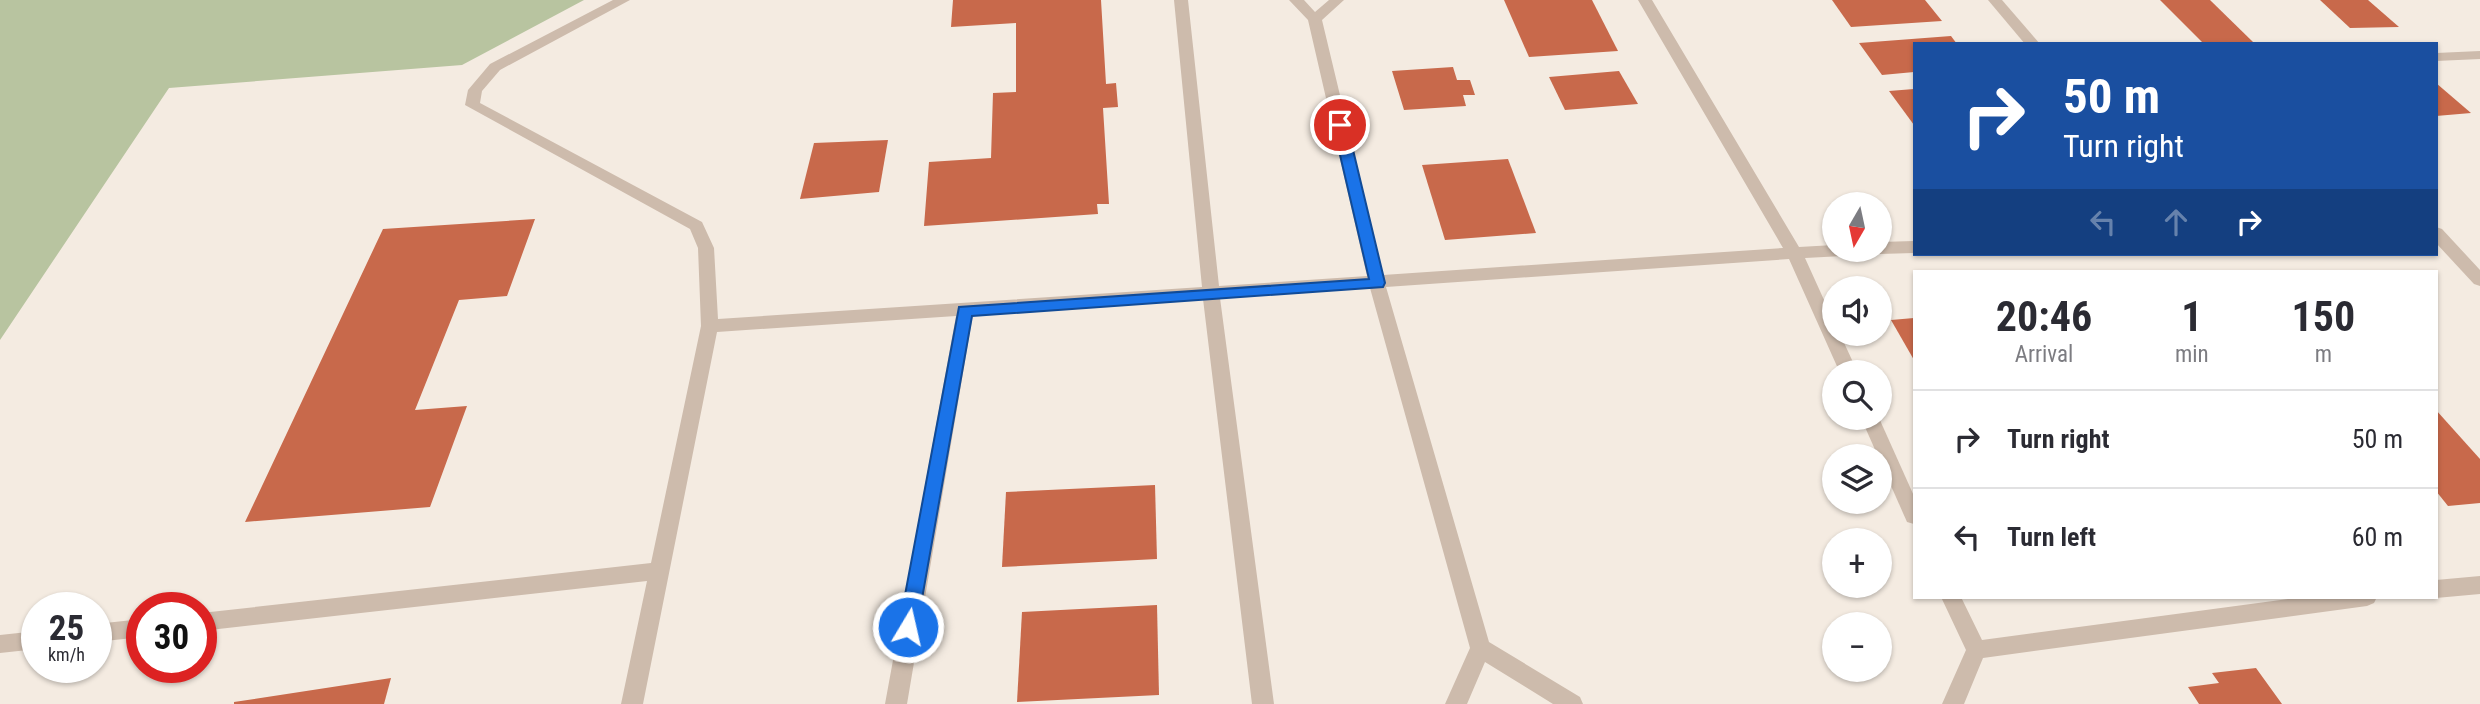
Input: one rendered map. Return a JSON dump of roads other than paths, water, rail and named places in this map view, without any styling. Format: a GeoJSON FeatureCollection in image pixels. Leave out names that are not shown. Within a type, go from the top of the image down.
{"type":"FeatureCollection","features":[{"type":"Feature","properties":{"kind":"street"},"geometry":{"type":"LineString","coordinates":[[623,0],[495,67],[475,90],[472,105],[696,226],[706,248],[710,326],[632,704]]}},
{"type":"Feature","properties":{"kind":"street"},"geometry":{"type":"LineString","coordinates":[[1181,0],[1211,294],[1263,704]]}},
{"type":"Feature","properties":{"kind":"street"},"geometry":{"type":"LineString","coordinates":[[1296,0],[1315,19],[1377,283],[1480,648],[1456,704]]}},
{"type":"Feature","properties":{"kind":"street"},"geometry":{"type":"LineString","coordinates":[[1315,19],[1337,0]]}},
{"type":"Feature","properties":{"kind":"street"},"geometry":{"type":"LineString","coordinates":[[1644,0],[1794,253],[1843,360]]}},
{"type":"Feature","properties":{"kind":"street"},"geometry":{"type":"LineString","coordinates":[[1995,0],[2032,42]]}},
{"type":"Feature","properties":{"kind":"street"},"geometry":{"type":"LineString","coordinates":[[2438,57],[2480,55]]}},
{"type":"Feature","properties":{"kind":"street"},"geometry":{"type":"LineString","coordinates":[[2438,235],[2480,280]]}},
{"type":"Feature","properties":{"kind":"street"},"geometry":{"type":"LineString","coordinates":[[1892,248],[1913,247]]}},
{"type":"Feature","properties":{"kind":"street"},"geometry":{"type":"LineString","coordinates":[[710,326],[965,311],[1822,251]]}},
{"type":"Feature","properties":{"kind":"street"},"geometry":{"type":"LineString","coordinates":[[896,704],[965,311]]}},
{"type":"Feature","properties":{"kind":"street"},"geometry":{"type":"LineString","coordinates":[[1875,430],[1913,514]]}},
{"type":"Feature","properties":{"kind":"street"},"geometry":{"type":"LineString","coordinates":[[217,620],[659,570]]}},
{"type":"Feature","properties":{"kind":"street"},"geometry":{"type":"LineString","coordinates":[[2438,589],[2480,585]]}},
{"type":"Feature","properties":{"kind":"street"},"geometry":{"type":"LineString","coordinates":[[1952,599],[1976,650],[1953,704]]}},
{"type":"Feature","properties":{"kind":"street"},"geometry":{"type":"LineString","coordinates":[[1976,650],[2352,599]]}},
{"type":"Feature","properties":{"kind":"street"},"geometry":{"type":"LineString","coordinates":[[0,644],[21,642]]}},
{"type":"Feature","properties":{"kind":"street"},"geometry":{"type":"LineString","coordinates":[[1480,648],[1572,704]]}}]}
